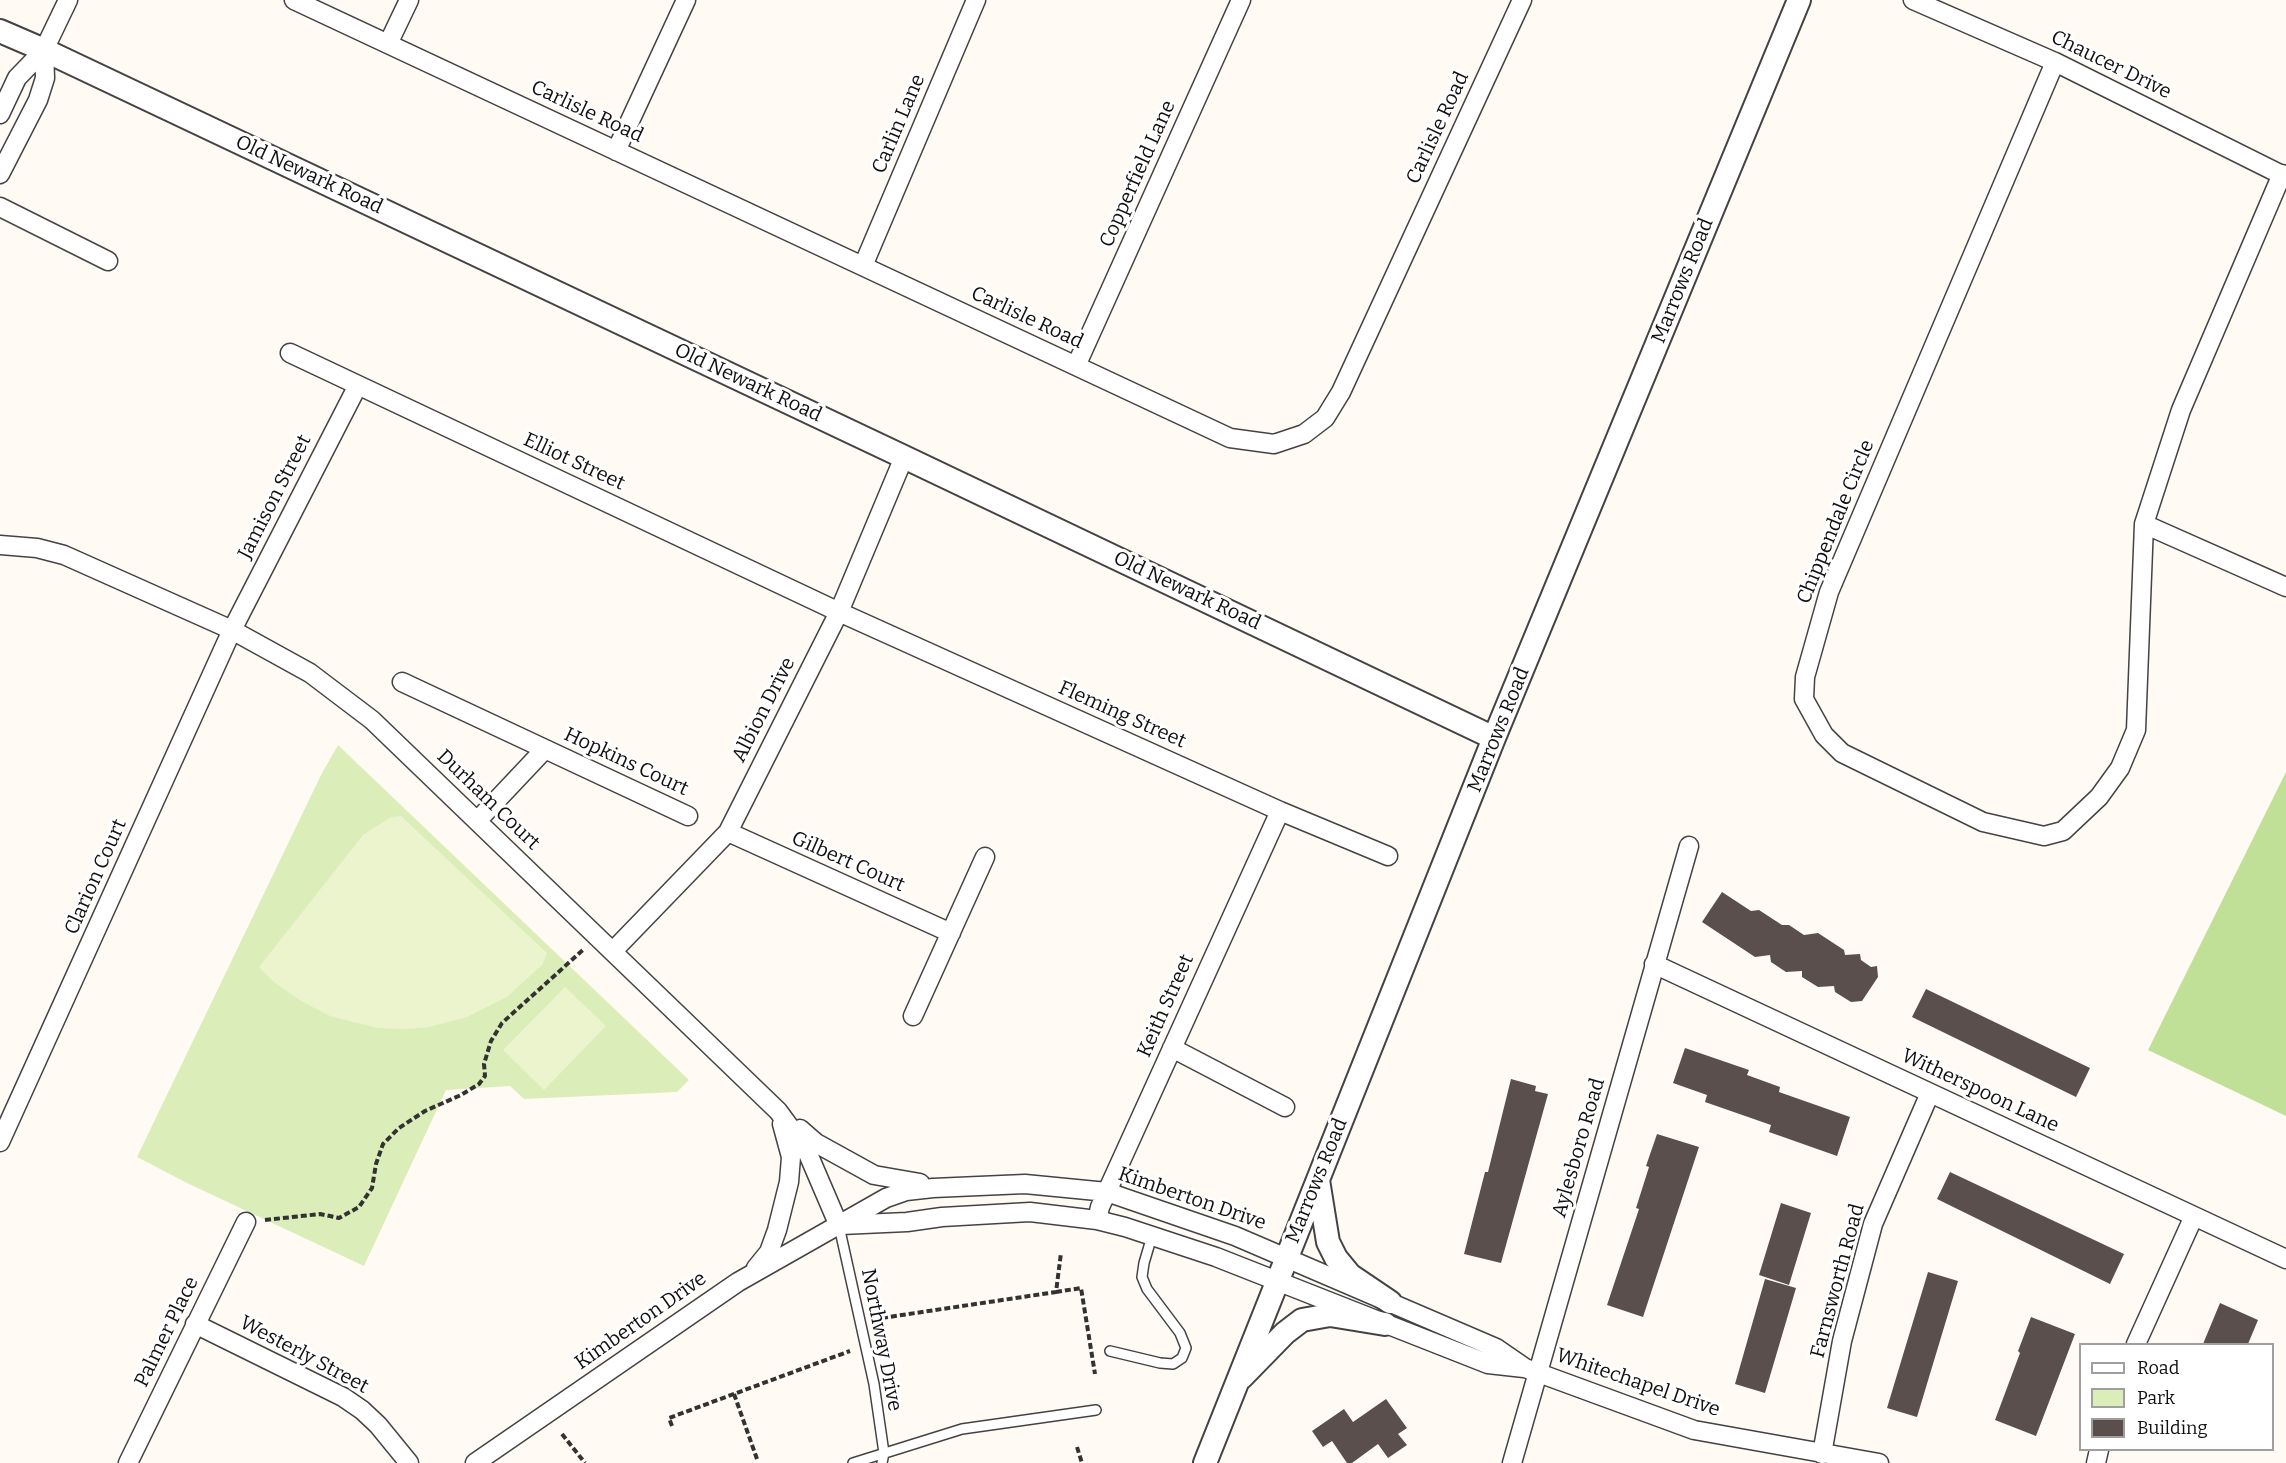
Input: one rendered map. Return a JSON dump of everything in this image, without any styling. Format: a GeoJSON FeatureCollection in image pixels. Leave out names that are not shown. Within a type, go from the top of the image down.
{"type":"FeatureCollection","features":[{"type":"Feature","properties":{"kind":"street"},"geometry":{"type":"LineString","coordinates":[[0,114],[17,78],[44,50],[68,0]]}},
{"type":"Feature","properties":{"kind":"street","name":"Carlisle Road"},"geometry":{"type":"LineString","coordinates":[[294,0],[1230,438],[1274,444],[1304,434],[1325,418],[1341,392],[1522,0]]}},
{"type":"Feature","properties":{"kind":"street"},"geometry":{"type":"LineString","coordinates":[[388,44],[409,0]]}},
{"type":"Feature","properties":{"kind":"street"},"geometry":{"type":"LineString","coordinates":[[616,151],[687,0]]}},
{"type":"Feature","properties":{"kind":"street","name":"Carlin Lane"},"geometry":{"type":"LineString","coordinates":[[863,266],[976,0]]}},
{"type":"Feature","properties":{"kind":"street","name":"Copperfield Lane"},"geometry":{"type":"LineString","coordinates":[[1076,366],[1241,0]]}},
{"type":"Feature","properties":{"kind":"street","name":"Marrows Road"},"geometry":{"type":"LineString","coordinates":[[1205,1463],[1276,1280],[1494,738],[1798,0]]}},
{"type":"Feature","properties":{"kind":"street","name":"Chaucer Drive"},"geometry":{"type":"LineString","coordinates":[[1913,0],[2055,62],[2284,176]]}},
{"type":"Feature","properties":{"kind":"street","name":"Old Newark Road"},"geometry":{"type":"LineString","coordinates":[[0,31],[1494,738]]}},
{"type":"Feature","properties":{"kind":"street"},"geometry":{"type":"LineString","coordinates":[[0,174],[38,100],[45,78],[44,50]]}},
{"type":"Feature","properties":{"kind":"street","name":"Chippendale Circle"},"geometry":{"type":"LineString","coordinates":[[2055,62],[1829,592],[1805,677],[1804,699],[1824,735],[1842,753],[1983,822],[2044,836],[2063,831],[2104,790],[2120,768],[2136,729],[2144,524],[2181,410],[2284,176]]}},
{"type":"Feature","properties":{"kind":"street"},"geometry":{"type":"LineString","coordinates":[[0,207],[108,261]]}},
{"type":"Feature","properties":{"kind":"street","name":"Elliot Street"},"geometry":{"type":"LineString","coordinates":[[290,353],[838,612]]}},
{"type":"Feature","properties":{"kind":"street","name":"Jamison Street"},"geometry":{"type":"LineString","coordinates":[[232,630],[358,385]]}},
{"type":"Feature","properties":{"kind":"street","name":"Albion Drive"},"geometry":{"type":"LineString","coordinates":[[614,951],[728,832],[838,612],[904,457]]}},
{"type":"Feature","properties":{"kind":"street"},"geometry":{"type":"LineString","coordinates":[[2144,524],[2286,586]]}},
{"type":"Feature","properties":{"kind":"street","name":"Durham Court"},"geometry":{"type":"LineString","coordinates":[[0,545],[38,548],[64,555],[232,630],[310,673],[339,693],[372,720],[778,1111],[806,1149],[839,1226]]}},
{"type":"Feature","properties":{"kind":"street","name":"Fleming Street"},"geometry":{"type":"LineString","coordinates":[[838,612],[1280,812],[1388,856]]}},
{"type":"Feature","properties":{"kind":"street","name":"Clarion Court"},"geometry":{"type":"LineString","coordinates":[[0,1142],[232,630]]}},
{"type":"Feature","properties":{"kind":"street","name":"Hopkins Court"},"geometry":{"type":"LineString","coordinates":[[402,682],[688,816]]}},
{"type":"Feature","properties":{"kind":"street","name":"Hopkins Court"},"geometry":{"type":"LineString","coordinates":[[477,820],[545,750]]}},
{"type":"Feature","properties":{"kind":"street","name":"Keith Street"},"geometry":{"type":"LineString","coordinates":[[1097,1220],[1107,1192],[1280,812]]}},
{"type":"Feature","properties":{"kind":"street","name":"Gilbert Court"},"geometry":{"type":"LineString","coordinates":[[728,832],[951,933]]}},
{"type":"Feature","properties":{"kind":"street","name":"Aylesboro Road"},"geometry":{"type":"LineString","coordinates":[[1512,1463],[1532,1370],[1689,846]]}},
{"type":"Feature","properties":{"kind":"street"},"geometry":{"type":"LineString","coordinates":[[913,1016],[985,857]]}},
{"type":"Feature","properties":{"kind":"street","name":"Witherspoon Lane"},"geometry":{"type":"LineString","coordinates":[[1654,964],[2286,1259]]}},
{"type":"Feature","properties":{"kind":"street"},"geometry":{"type":"LineString","coordinates":[[1172,1048],[1285,1107]]}},
{"type":"Feature","properties":{"kind":"street","name":"Farnsworth Road"},"geometry":{"type":"LineString","coordinates":[[1822,1459],[1842,1341],[1873,1224],[1930,1093]]}},
{"type":"Feature","properties":{"kind":"street"},"geometry":{"type":"LineString","coordinates":[[778,1111],[816,1143],[874,1175],[900,1181],[953,1187]]}},
{"type":"Feature","properties":{"kind":"street"},"geometry":{"type":"LineString","coordinates":[[751,1274],[769,1252],[789,1182],[791,1157],[778,1111]]}},
{"type":"Feature","properties":{"kind":"street"},"geometry":{"type":"LineString","coordinates":[[1318,1179],[1328,1242],[1335,1258],[1388,1313]]}},
{"type":"Feature","properties":{"kind":"street","name":"Kimberton Drive"},"geometry":{"type":"LineString","coordinates":[[475,1463],[751,1274],[886,1198],[906,1191],[1025,1184],[1107,1192],[1235,1236],[1286,1258]]}},
{"type":"Feature","properties":{"kind":"street","name":"Kimberton Drive"},"geometry":{"type":"LineString","coordinates":[[839,1226],[1030,1212],[1097,1220],[1216,1257],[1276,1280]]}},
{"type":"Feature","properties":{"kind":"street"},"geometry":{"type":"LineString","coordinates":[[2136,1343],[2193,1216]]}},
{"type":"Feature","properties":{"kind":"street","name":"Palmer Place"},"geometry":{"type":"LineString","coordinates":[[128,1463],[246,1222]]}},
{"type":"Feature","properties":{"kind":"street","name":"Whitechapel Drive"},"geometry":{"type":"LineString","coordinates":[[1286,1258],[1488,1364],[1532,1370],[1694,1430],[1822,1459],[1879,1463]]}},
{"type":"Feature","properties":{"kind":"street","name":"Whitechapel Drive"},"geometry":{"type":"LineString","coordinates":[[1276,1280],[1388,1313]]}},
{"type":"Feature","properties":{"kind":"street"},"geometry":{"type":"LineString","coordinates":[[1237,1382],[1302,1320],[1330,1315],[1388,1313]]}},
{"type":"Feature","properties":{"kind":"street","name":"Westerly Street"},"geometry":{"type":"LineString","coordinates":[[195,1324],[343,1397],[378,1425],[410,1463]]}},
{"type":"Feature","properties":{"kind":"lane","name":"Northway Drive"},"geometry":{"type":"LineString","coordinates":[[839,1226],[874,1384],[884,1453],[882,1463]]}},
{"type":"Feature","properties":{"kind":"lane"},"geometry":{"type":"LineString","coordinates":[[1110,1351],[1173,1364],[1182,1358],[1186,1348],[1180,1333],[1147,1289],[1142,1277],[1152,1236]]}},
{"type":"Feature","properties":{"kind":"lane"},"geometry":{"type":"LineString","coordinates":[[853,1463],[962,1429],[1096,1410]]}},
{"type":"Feature","properties":{"kind":"path"},"geometry":{"type":"LineString","coordinates":[[246,1222],[320,1214],[339,1218],[359,1207],[372,1188],[376,1164],[383,1144],[399,1128],[416,1116],[479,1084],[485,1076],[484,1064],[491,1041],[502,1023],[597,936]]}},
{"type":"Feature","properties":{"kind":"path"},"geometry":{"type":"LineString","coordinates":[[1056,1292],[1061,1253]]}},
{"type":"Feature","properties":{"kind":"path"},"geometry":{"type":"LineString","coordinates":[[882,1318],[1081,1288],[1095,1374]]}},
{"type":"Feature","properties":{"kind":"path"},"geometry":{"type":"LineString","coordinates":[[672,1426],[669,1418],[850,1352]]}},
{"type":"Feature","properties":{"kind":"path"},"geometry":{"type":"LineString","coordinates":[[734,1394],[758,1459]]}},
{"type":"Feature","properties":{"kind":"path"},"geometry":{"type":"LineString","coordinates":[[562,1434],[583,1463]]}},
{"type":"Feature","properties":{"kind":"path"},"geometry":{"type":"LineString","coordinates":[[1077,1447],[1082,1463]]}},
{"type":"Feature","properties":{"kind":"green space"},"geometry":{"type":"Polygon","coordinates":[[[338,745],[689,1080],[677,1092],[524,1099],[510,1086],[446,1090],[364,1266],[137,1157],[322,773],[338,745]]]}},
{"type":"Feature","properties":{"kind":"green space"},"geometry":{"type":"Polygon","coordinates":[[[2286,772],[2286,1116],[2148,1050],[2286,772]]]}},
{"type":"Feature","properties":{"kind":"green space"},"geometry":{"type":"Polygon","coordinates":[[[401,816],[547,953],[542,965],[507,997],[467,1017],[429,1027],[378,1028],[330,1016],[301,1001],[274,982],[259,967],[363,835],[391,817],[401,816]]]}},
{"type":"Feature","properties":{"kind":"green space"},"geometry":{"type":"Polygon","coordinates":[[[565,987],[606,1026],[544,1090],[503,1050],[565,987]]]}},
{"type":"Feature","properties":{"kind":"building"},"geometry":{"type":"Polygon","coordinates":[[[1722,892],[1751,911],[1759,910],[1782,925],[1789,925],[1804,935],[1818,933],[1844,950],[1845,955],[1860,954],[1861,960],[1871,967],[1877,966],[1878,977],[1862,1001],[1851,1002],[1835,992],[1834,986],[1818,987],[1802,977],[1802,971],[1786,972],[1771,962],[1770,955],[1755,957],[1702,922],[1722,892]]]}},
{"type":"Feature","properties":{"kind":"building"},"geometry":{"type":"Polygon","coordinates":[[[1926,989],[2090,1068],[2076,1097],[1912,1017],[1926,989]]]}},
{"type":"Feature","properties":{"kind":"building"},"geometry":{"type":"Polygon","coordinates":[[[1685,1048],[1749,1070],[1747,1075],[1780,1087],[1779,1092],[1850,1117],[1837,1156],[1769,1132],[1771,1125],[1705,1102],[1707,1095],[1673,1083],[1685,1048]]]}},
{"type":"Feature","properties":{"kind":"building"},"geometry":{"type":"Polygon","coordinates":[[[1511,1079],[1536,1086],[1535,1091],[1548,1094],[1501,1263],[1464,1254],[1485,1172],[1488,1172],[1511,1079]]]}},
{"type":"Feature","properties":{"kind":"building"},"geometry":{"type":"Polygon","coordinates":[[[1657,1134],[1699,1147],[1643,1317],[1607,1305],[1639,1209],[1636,1208],[1649,1167],[1646,1166],[1657,1134]]]}},
{"type":"Feature","properties":{"kind":"building"},"geometry":{"type":"Polygon","coordinates":[[[1950,1172],[2124,1254],[2110,1284],[1937,1199],[1950,1172]]]}},
{"type":"Feature","properties":{"kind":"building"},"geometry":{"type":"Polygon","coordinates":[[[1781,1203],[1811,1213],[1789,1285],[1759,1275],[1781,1203]]]}},
{"type":"Feature","properties":{"kind":"building"},"geometry":{"type":"Polygon","coordinates":[[[1928,1272],[1958,1281],[1917,1417],[1887,1408],[1928,1272]]]}},
{"type":"Feature","properties":{"kind":"building"},"geometry":{"type":"Polygon","coordinates":[[[1765,1279],[1796,1288],[1765,1393],[1735,1384],[1765,1279]]]}},
{"type":"Feature","properties":{"kind":"building"},"geometry":{"type":"Polygon","coordinates":[[[2220,1303],[2258,1320],[2248,1343],[2203,1343],[2220,1303]]]}},
{"type":"Feature","properties":{"kind":"building"},"geometry":{"type":"Polygon","coordinates":[[[2031,1317],[2075,1334],[2036,1436],[1995,1420],[2031,1317]]]}},
{"type":"Feature","properties":{"kind":"building"},"geometry":{"type":"Polygon","coordinates":[[[1386,1399],[1407,1428],[1398,1434],[1407,1445],[1388,1458],[1378,1444],[1352,1463],[1347,1463],[1332,1441],[1323,1447],[1312,1431],[1344,1409],[1353,1422],[1386,1399]]]}}]}
